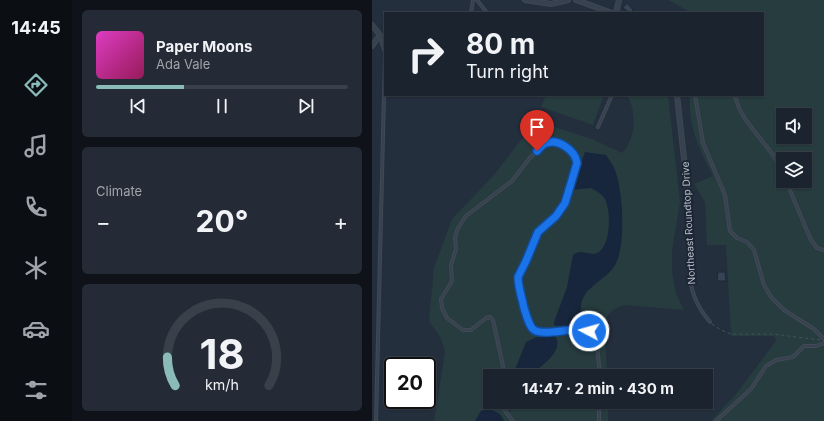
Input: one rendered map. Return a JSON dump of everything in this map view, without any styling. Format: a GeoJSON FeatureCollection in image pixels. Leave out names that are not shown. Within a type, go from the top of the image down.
{"type":"FeatureCollection","features":[{"type":"Feature","properties":{"kind":"street"},"geometry":{"type":"LineString","coordinates":[[526,0],[551,4],[568,0]]}},
{"type":"Feature","properties":{"kind":"street"},"geometry":{"type":"LineString","coordinates":[[578,0],[609,12]]}},
{"type":"Feature","properties":{"kind":"street"},"geometry":{"type":"LineString","coordinates":[[616,12],[620,0]]}},
{"type":"Feature","properties":{"kind":"street"},"geometry":{"type":"LineString","coordinates":[[372,25],[380,35],[372,46]]}},
{"type":"Feature","properties":{"kind":"street","name":"Northeast Roundtop Drive"},"geometry":{"type":"LineString","coordinates":[[677,96],[690,212],[690,273]]}},
{"type":"Feature","properties":{"kind":"lane"},"geometry":{"type":"LineString","coordinates":[[471,12],[473,0]]}},
{"type":"Feature","properties":{"kind":"lane"},"geometry":{"type":"LineString","coordinates":[[477,0],[486,12]]}},
{"type":"Feature","properties":{"kind":"lane"},"geometry":{"type":"LineString","coordinates":[[380,35],[384,49]]}},
{"type":"Feature","properties":{"kind":"lane"},"geometry":{"type":"LineString","coordinates":[[376,421],[384,94]]}},
{"type":"Feature","properties":{"kind":"lane"},"geometry":{"type":"LineString","coordinates":[[598,127],[612,96]]}},
{"type":"Feature","properties":{"kind":"lane"},"geometry":{"type":"LineString","coordinates":[[695,96],[703,143],[725,195],[730,231],[737,238],[751,245],[754,250],[764,285],[771,297],[784,310],[814,329],[824,341],[816,346],[804,346],[793,357],[776,360],[766,366],[751,389],[716,421]]}},
{"type":"Feature","properties":{"kind":"lane"},"geometry":{"type":"LineString","coordinates":[[735,96],[740,110],[776,159]]}},
{"type":"Feature","properties":{"kind":"lane"},"geometry":{"type":"LineString","coordinates":[[502,369],[493,320],[490,317],[486,318],[471,330],[463,330],[447,318],[442,308],[441,299],[452,281],[451,265],[456,249],[455,237],[458,228],[466,216],[512,181],[529,159],[544,144],[555,142],[562,144],[571,151],[576,160],[575,170],[565,203],[556,216],[538,232],[518,277],[518,281],[528,321],[534,330],[552,332],[574,328],[589,331],[596,345],[599,369]]}},
{"type":"Feature","properties":{"kind":"lane"},"geometry":{"type":"LineString","coordinates":[[789,188],[810,240],[817,248],[824,250]]}},
{"type":"Feature","properties":{"kind":"lane","name":"Northeast Roundtop Drive"},"geometry":{"type":"LineString","coordinates":[[690,273],[694,296],[710,322]]}},
{"type":"Feature","properties":{"kind":"lane"},"geometry":{"type":"LineString","coordinates":[[504,409],[513,421]]}},
{"type":"Feature","properties":{"kind":"lane"},"geometry":{"type":"LineString","coordinates":[[599,409],[599,421]]}},
{"type":"Feature","properties":{"kind":"path"},"geometry":{"type":"LineString","coordinates":[[710,322],[721,330],[731,334],[773,334],[824,341]]}},
{"type":"Feature","properties":{"kind":"green space"},"geometry":{"type":"Polygon","coordinates":[[[668,0],[824,0],[824,421],[711,421],[736,394],[776,341],[774,336],[731,336],[726,245],[707,245],[705,202],[694,184],[713,176],[699,147],[691,118],[690,96],[764,96],[764,12],[690,12],[668,0]]]}},
{"type":"Feature","properties":{"kind":"green space"},"geometry":{"type":"Polygon","coordinates":[[[546,96],[604,96],[593,125],[541,107],[546,96]]]}},
{"type":"Feature","properties":{"kind":"green space"},"geometry":{"type":"Polygon","coordinates":[[[627,96],[668,96],[680,202],[672,251],[672,272],[676,294],[684,310],[625,305],[613,311],[607,317],[606,322],[607,369],[483,369],[483,409],[608,409],[608,421],[434,421],[445,352],[441,338],[429,321],[434,268],[452,219],[495,174],[527,132],[551,126],[592,139],[622,153],[630,140],[634,125],[632,109],[627,96]]]}},
{"type":"Feature","properties":{"kind":"water"},"geometry":{"type":"Polygon","coordinates":[[[585,152],[606,155],[615,170],[622,206],[621,246],[615,265],[611,271],[590,288],[583,299],[581,308],[583,325],[556,326],[554,325],[554,322],[567,287],[573,255],[579,252],[596,254],[603,248],[608,234],[609,219],[607,204],[604,197],[591,188],[571,190],[585,152]]]}},
{"type":"Feature","properties":{"kind":"water"},"geometry":{"type":"Polygon","coordinates":[[[544,334],[555,335],[557,347],[550,358],[538,369],[515,369],[526,342],[544,334]]]}},
{"type":"Feature","properties":{"kind":"water"},"geometry":{"type":"Polygon","coordinates":[[[490,409],[500,414],[504,421],[475,421],[481,411],[490,409]]]}},
{"type":"Feature","properties":{"kind":"building"},"geometry":{"type":"Polygon","coordinates":[[[627,3],[633,10],[629,12],[623,8],[627,3]]]}},
{"type":"Feature","properties":{"kind":"building"},"geometry":{"type":"Polygon","coordinates":[[[718,272],[725,272],[726,281],[717,281],[718,272]]]}},
{"type":"Feature","properties":{"kind":"route"},"geometry":{"type":"LineString","coordinates":[[537,151],[544,144],[555,142],[562,144],[571,151],[577,163],[565,203],[556,216],[544,225],[538,232],[530,253],[518,277],[525,312],[531,327],[538,332],[552,332],[574,328],[584,328],[589,331]]}}]}
